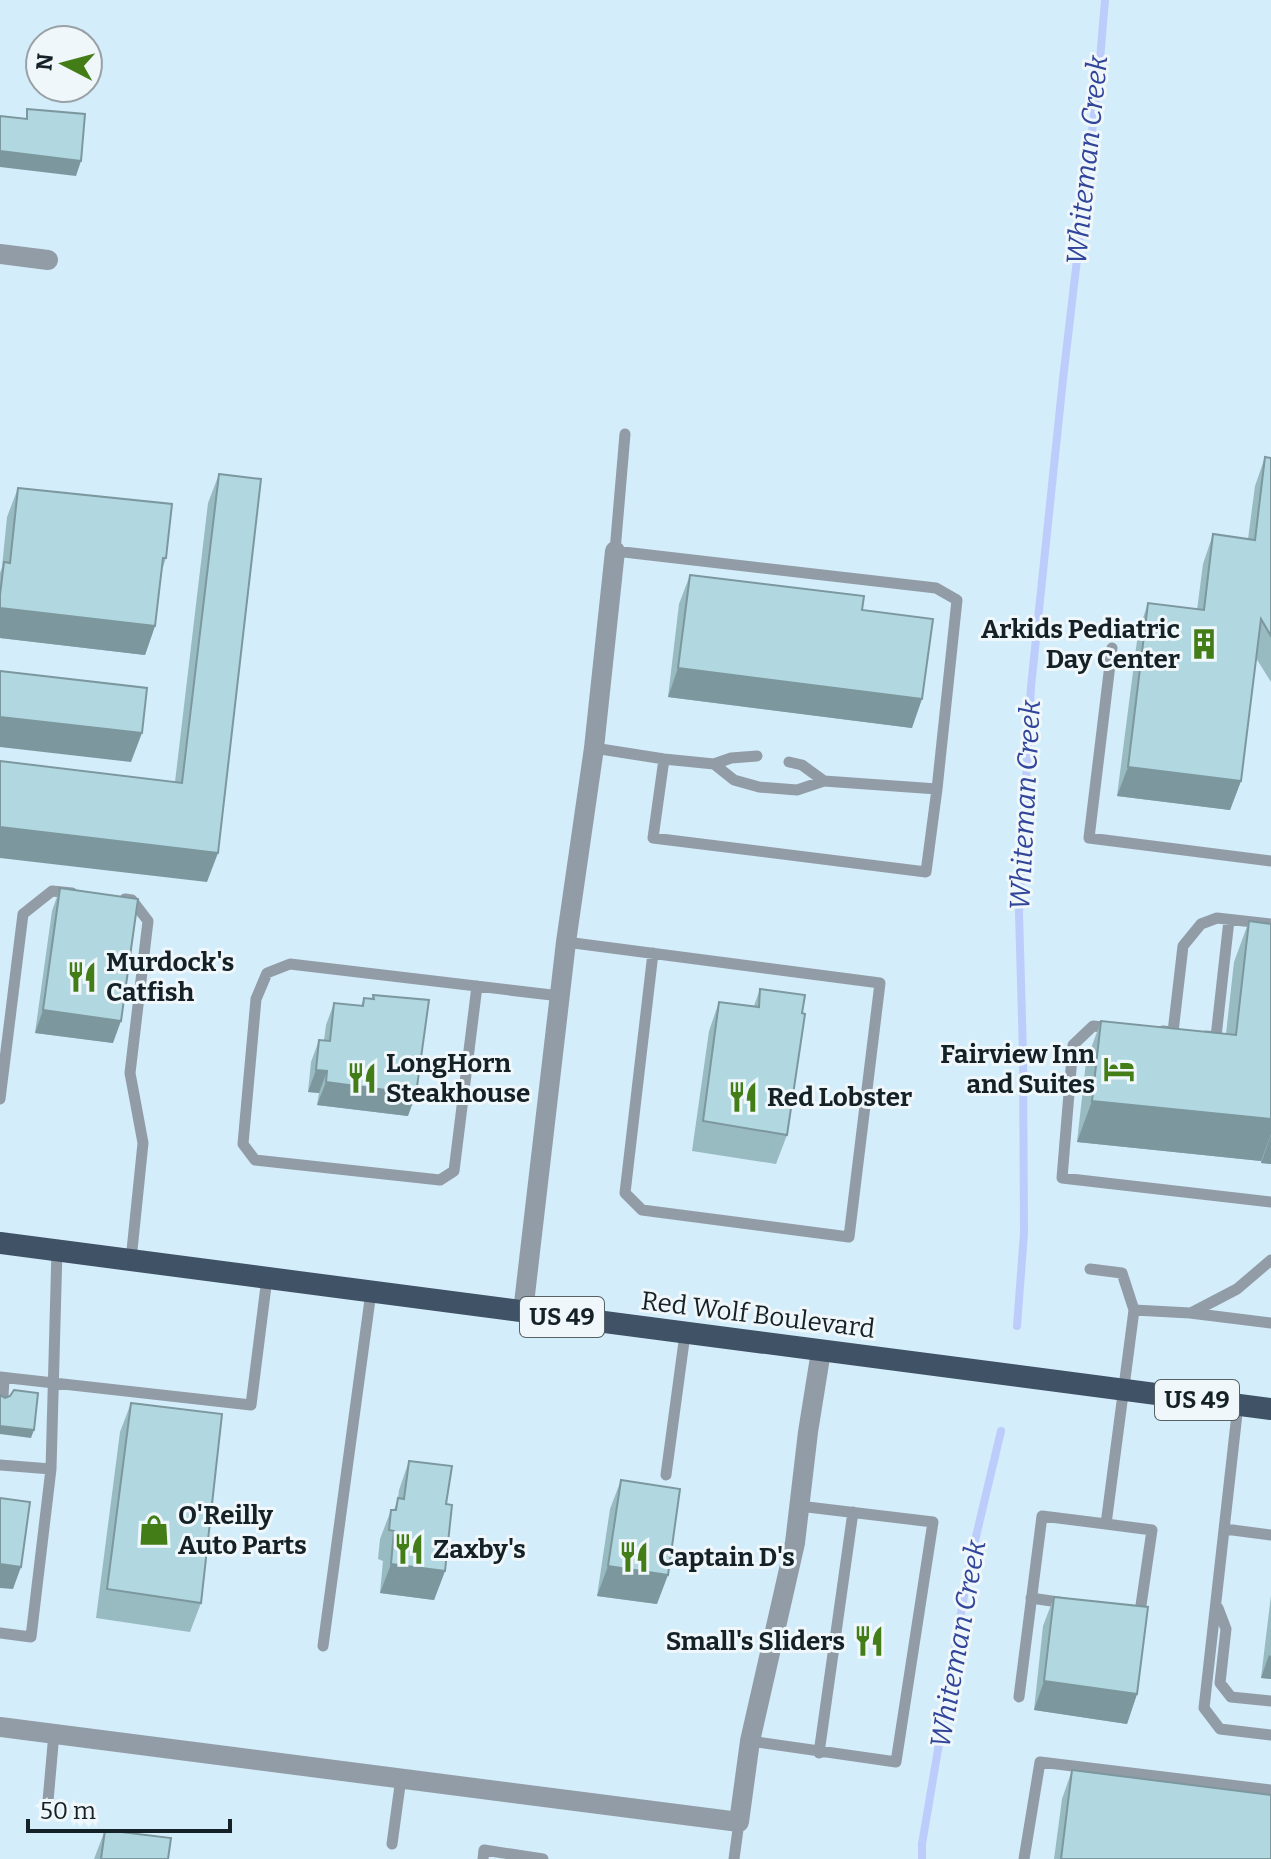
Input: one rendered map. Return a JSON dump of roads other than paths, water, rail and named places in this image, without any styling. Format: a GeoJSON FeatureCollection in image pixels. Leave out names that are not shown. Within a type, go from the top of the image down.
{"type":"FeatureCollection","features":[{"type":"Feature","properties":{"kind":"highway","name":"Red Wolf Boulevard"},"geometry":{"type":"LineString","coordinates":[[0,1243],[1271,1409]]}},
{"type":"Feature","properties":{"kind":"street"},"geometry":{"type":"LineString","coordinates":[[0,254],[48,260]]}},
{"type":"Feature","properties":{"kind":"street"},"geometry":{"type":"LineString","coordinates":[[523,1312],[566,942],[594,748],[615,551]]}},
{"type":"Feature","properties":{"kind":"street"},"geometry":{"type":"LineString","coordinates":[[0,1727],[739,1822],[750,1741],[795,1543],[821,1351]]}},
{"type":"Feature","properties":{"kind":"lane"},"geometry":{"type":"LineString","coordinates":[[625,434],[615,551],[936,588],[957,600],[926,872],[653,838],[664,759]]}},
{"type":"Feature","properties":{"kind":"lane"},"geometry":{"type":"LineString","coordinates":[[1112,648],[1089,838],[1271,861]]}},
{"type":"Feature","properties":{"kind":"lane"},"geometry":{"type":"LineString","coordinates":[[594,748],[714,764],[731,758],[757,756]]}},
{"type":"Feature","properties":{"kind":"lane"},"geometry":{"type":"LineString","coordinates":[[789,762],[802,765],[824,781]]}},
{"type":"Feature","properties":{"kind":"lane"},"geometry":{"type":"LineString","coordinates":[[714,764],[734,780],[759,787],[797,790],[824,781],[937,789]]}},
{"type":"Feature","properties":{"kind":"lane"},"geometry":{"type":"LineString","coordinates":[[0,1099],[23,914],[52,891],[78,894]]}},
{"type":"Feature","properties":{"kind":"lane"},"geometry":{"type":"LineString","coordinates":[[119,899],[132,900],[148,921],[130,1073],[143,1143],[131,1260]]}},
{"type":"Feature","properties":{"kind":"lane"},"geometry":{"type":"LineString","coordinates":[[1173,1032],[1183,946],[1201,924],[1217,918],[1271,924]]}},
{"type":"Feature","properties":{"kind":"lane"},"geometry":{"type":"LineString","coordinates":[[1146,1030],[1216,1037],[1229,920]]}},
{"type":"Feature","properties":{"kind":"lane"},"geometry":{"type":"LineString","coordinates":[[566,942],[653,953],[880,983],[849,1237],[642,1210],[625,1193],[653,953]]}},
{"type":"Feature","properties":{"kind":"lane"},"geometry":{"type":"LineString","coordinates":[[477,986],[454,1171],[440,1180],[255,1160],[243,1144],[256,999],[267,973],[290,964],[477,986],[560,996]]}},
{"type":"Feature","properties":{"kind":"lane"},"geometry":{"type":"LineString","coordinates":[[1120,1028],[1093,1026],[1073,1045],[1062,1178],[1271,1202]]}},
{"type":"Feature","properties":{"kind":"lane"},"geometry":{"type":"LineString","coordinates":[[0,1633],[31,1637],[51,1469],[57,1250]]}},
{"type":"Feature","properties":{"kind":"lane"},"geometry":{"type":"LineString","coordinates":[[1190,1313],[1237,1289],[1271,1260]]}},
{"type":"Feature","properties":{"kind":"lane"},"geometry":{"type":"LineString","coordinates":[[1090,1269],[1122,1273],[1134,1310],[1106,1524]]}},
{"type":"Feature","properties":{"kind":"lane"},"geometry":{"type":"LineString","coordinates":[[3,1397],[2,1378],[251,1405],[267,1278]]}},
{"type":"Feature","properties":{"kind":"lane"},"geometry":{"type":"LineString","coordinates":[[323,1646],[371,1292]]}},
{"type":"Feature","properties":{"kind":"lane"},"geometry":{"type":"LineString","coordinates":[[1134,1310],[1271,1323]]}},
{"type":"Feature","properties":{"kind":"lane"},"geometry":{"type":"LineString","coordinates":[[666,1475],[685,1334]]}},
{"type":"Feature","properties":{"kind":"lane"},"geometry":{"type":"LineString","coordinates":[[1238,1405],[1204,1708],[1220,1729],[1271,1735]]}},
{"type":"Feature","properties":{"kind":"lane"},"geometry":{"type":"LineString","coordinates":[[0,1465],[51,1469]]}},
{"type":"Feature","properties":{"kind":"lane"},"geometry":{"type":"LineString","coordinates":[[750,1741],[896,1762],[933,1522],[799,1506]]}},
{"type":"Feature","properties":{"kind":"lane"},"geometry":{"type":"LineString","coordinates":[[819,1753],[853,1512]]}},
{"type":"Feature","properties":{"kind":"lane"},"geometry":{"type":"LineString","coordinates":[[1019,1697],[1042,1516],[1152,1530],[1140,1612],[1125,1610]]}},
{"type":"Feature","properties":{"kind":"lane"},"geometry":{"type":"LineString","coordinates":[[1225,1529],[1271,1535]]}},
{"type":"Feature","properties":{"kind":"lane"},"geometry":{"type":"LineString","coordinates":[[1031,1598],[1078,1604]]}},
{"type":"Feature","properties":{"kind":"lane"},"geometry":{"type":"LineString","coordinates":[[1216,1604],[1226,1629],[1220,1683],[1231,1697],[1271,1701]]}},
{"type":"Feature","properties":{"kind":"lane"},"geometry":{"type":"LineString","coordinates":[[48,1801],[54,1733]]}},
{"type":"Feature","properties":{"kind":"lane"},"geometry":{"type":"LineString","coordinates":[[1024,1859],[1040,1762],[1271,1790]]}},
{"type":"Feature","properties":{"kind":"lane"},"geometry":{"type":"LineString","coordinates":[[392,1844],[401,1778]]}},
{"type":"Feature","properties":{"kind":"lane"},"geometry":{"type":"LineString","coordinates":[[1242,1787],[1248,1799]]}},
{"type":"Feature","properties":{"kind":"lane"},"geometry":{"type":"LineString","coordinates":[[734,1859],[739,1822]]}},
{"type":"Feature","properties":{"kind":"lane"},"geometry":{"type":"LineString","coordinates":[[483,1859],[484,1850],[543,1859]]}},
{"type":"Feature","properties":{"kind":"waterway","name":"Whiteman Creek"},"geometry":{"type":"LineString","coordinates":[[1017,1326],[1024,1233],[1019,912],[1031,687],[1105,0]]}},
{"type":"Feature","properties":{"kind":"waterway","name":"Whiteman Creek"},"geometry":{"type":"LineString","coordinates":[[922,1859],[969,1566],[1001,1431]]}},
{"type":"Feature","properties":{"kind":"place","name":"Arkids Pediatric Day Center"},"geometry":{"type":"Point","coordinates":[1204,644]}},
{"type":"Feature","properties":{"kind":"place","name":"Murdock's Catfish"},"geometry":{"type":"Point","coordinates":[82,977]}},
{"type":"Feature","properties":{"kind":"place","name":"Fairview Inn and Suites"},"geometry":{"type":"Point","coordinates":[1119,1069]}},
{"type":"Feature","properties":{"kind":"place","name":"LongHorn Steakhouse"},"geometry":{"type":"Point","coordinates":[362,1078]}},
{"type":"Feature","properties":{"kind":"place","name":"Red Lobster"},"geometry":{"type":"Point","coordinates":[743,1097]}},
{"type":"Feature","properties":{"kind":"place","name":"O'Reilly Auto Parts"},"geometry":{"type":"Point","coordinates":[154,1530]}},
{"type":"Feature","properties":{"kind":"place","name":"Zaxby's"},"geometry":{"type":"Point","coordinates":[409,1549]}},
{"type":"Feature","properties":{"kind":"place","name":"Captain D's"},"geometry":{"type":"Point","coordinates":[634,1557]}},
{"type":"Feature","properties":{"kind":"place","name":"Small's Sliders"},"geometry":{"type":"Point","coordinates":[869,1641]}}]}
